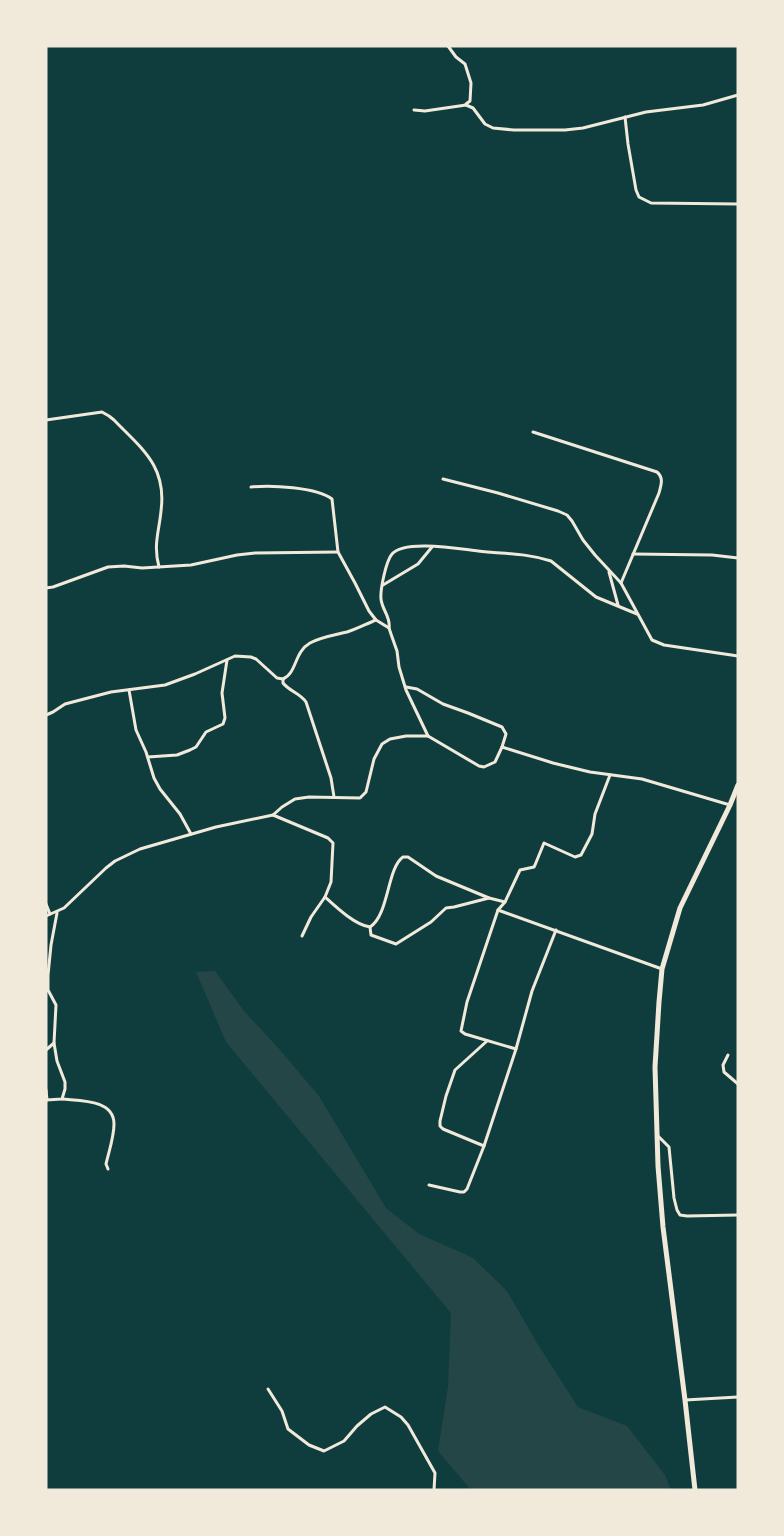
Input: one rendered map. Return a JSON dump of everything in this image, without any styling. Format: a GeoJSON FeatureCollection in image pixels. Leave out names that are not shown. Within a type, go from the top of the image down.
{"type":"FeatureCollection","features":[{"type":"Feature","properties":{"kind":"main road"},"geometry":{"type":"LineString","coordinates":[[695,1490],[663,1227],[656,1135],[655,1067],[662,969],[680,908],[738,785]]}},
{"type":"Feature","properties":{"kind":"street"},"geometry":{"type":"LineString","coordinates":[[448,46],[456,57],[465,64],[470,83],[470,101],[466,105]]}},
{"type":"Feature","properties":{"kind":"street"},"geometry":{"type":"LineString","coordinates":[[414,110],[425,111],[466,105],[473,108],[487,126],[501,129],[565,130],[583,128],[646,112],[703,105],[738,95]]}},
{"type":"Feature","properties":{"kind":"street"},"geometry":{"type":"LineString","coordinates":[[625,117],[636,190],[639,197],[651,203],[738,204]]}},
{"type":"Feature","properties":{"kind":"street"},"geometry":{"type":"LineString","coordinates":[[46,420],[102,412],[114,420],[148,456],[162,483],[162,510],[156,542],[156,556],[159,567]]}},
{"type":"Feature","properties":{"kind":"street"},"geometry":{"type":"LineString","coordinates":[[533,432],[657,472],[661,475],[662,480],[659,493],[621,583]]}},
{"type":"Feature","properties":{"kind":"street"},"geometry":{"type":"LineString","coordinates":[[443,479],[515,498],[566,515],[572,521],[583,540],[621,583],[652,640],[664,645],[738,656]]}},
{"type":"Feature","properties":{"kind":"street"},"geometry":{"type":"LineString","coordinates":[[251,487],[287,487],[328,496],[332,499],[338,552],[356,583],[368,611],[376,620],[389,628]]}},
{"type":"Feature","properties":{"kind":"street"},"geometry":{"type":"LineString","coordinates":[[383,585],[418,564],[432,546]]}},
{"type":"Feature","properties":{"kind":"street"},"geometry":{"type":"LineString","coordinates":[[428,736],[405,687],[399,667],[397,651],[389,628],[389,618],[381,598],[388,563],[392,554],[399,549],[441,546],[542,558],[551,561],[596,597],[638,614]]}},
{"type":"Feature","properties":{"kind":"street"},"geometry":{"type":"LineString","coordinates":[[46,588],[54,587],[108,567],[142,568],[191,565],[237,554],[338,552]]}},
{"type":"Feature","properties":{"kind":"street"},"geometry":{"type":"LineString","coordinates":[[634,554],[712,555],[738,558]]}},
{"type":"Feature","properties":{"kind":"street"},"geometry":{"type":"LineString","coordinates":[[608,570],[618,605]]}},
{"type":"Feature","properties":{"kind":"street"},"geometry":{"type":"LineString","coordinates":[[46,714],[65,704],[110,692],[165,686],[235,656],[256,659],[276,678],[283,679],[288,675],[301,650],[310,644],[376,620]]}},
{"type":"Feature","properties":{"kind":"street"},"geometry":{"type":"LineString","coordinates":[[148,757],[177,754],[190,750],[196,747],[206,732],[223,724],[225,718],[222,693],[227,659]]}},
{"type":"Feature","properties":{"kind":"street"},"geometry":{"type":"LineString","coordinates":[[283,679],[286,687],[306,702],[330,778],[334,797]]}},
{"type":"Feature","properties":{"kind":"street"},"geometry":{"type":"LineString","coordinates":[[273,816],[282,807],[295,799],[334,797],[356,799],[364,796],[374,759],[382,744],[386,741],[406,736],[428,736],[479,766],[484,767],[495,762],[506,734],[502,727],[443,704],[416,689],[405,687]]}},
{"type":"Feature","properties":{"kind":"street"},"geometry":{"type":"LineString","coordinates":[[129,690],[136,730],[148,757],[154,778],[160,789],[180,814],[191,834]]}},
{"type":"Feature","properties":{"kind":"street"},"geometry":{"type":"LineString","coordinates":[[502,747],[590,772],[642,778],[730,805]]}},
{"type":"Feature","properties":{"kind":"street"},"geometry":{"type":"LineString","coordinates":[[516,1049],[465,1034],[461,1031],[468,1002],[498,910],[505,902],[520,870],[534,867],[544,843],[576,857],[581,855],[592,834],[595,814],[610,774]]}},
{"type":"Feature","properties":{"kind":"street"},"geometry":{"type":"LineString","coordinates":[[46,904],[48,915],[57,912],[74,900],[115,861],[154,844],[216,827],[273,816],[328,838],[332,843],[332,874],[325,897],[311,917],[302,936]]}},
{"type":"Feature","properties":{"kind":"street"},"geometry":{"type":"LineString","coordinates":[[370,927],[373,926],[378,918],[397,864],[403,857],[408,857],[436,876],[489,898],[505,902]]}},
{"type":"Feature","properties":{"kind":"street"},"geometry":{"type":"LineString","coordinates":[[325,897],[335,907],[363,925],[370,927]]}},
{"type":"Feature","properties":{"kind":"street"},"geometry":{"type":"LineString","coordinates":[[370,927],[371,935],[396,944],[431,922],[446,908],[489,898]]}},
{"type":"Feature","properties":{"kind":"street"},"geometry":{"type":"LineString","coordinates":[[498,910],[662,969]]}},
{"type":"Feature","properties":{"kind":"street"},"geometry":{"type":"LineString","coordinates":[[57,912],[48,975],[48,990],[56,1005],[54,1043],[57,1060],[65,1082],[62,1099]]}},
{"type":"Feature","properties":{"kind":"street"},"geometry":{"type":"LineString","coordinates":[[429,1185],[460,1192],[466,1191],[484,1146],[516,1049],[532,990],[556,930]]}},
{"type":"Feature","properties":{"kind":"street"},"geometry":{"type":"LineString","coordinates":[[484,1146],[443,1128],[440,1126],[440,1121],[455,1070],[488,1040]]}},
{"type":"Feature","properties":{"kind":"street"},"geometry":{"type":"LineString","coordinates":[[46,1050],[54,1043]]}},
{"type":"Feature","properties":{"kind":"street"},"geometry":{"type":"LineString","coordinates":[[728,1055],[723,1065],[724,1072],[738,1084]]}},
{"type":"Feature","properties":{"kind":"street"},"geometry":{"type":"LineString","coordinates":[[46,1090],[47,1100],[62,1099],[97,1104],[111,1113],[114,1126],[106,1164],[108,1169]]}},
{"type":"Feature","properties":{"kind":"street"},"geometry":{"type":"LineString","coordinates":[[656,1135],[669,1147],[674,1198],[680,1215],[738,1215]]}},
{"type":"Feature","properties":{"kind":"street"},"geometry":{"type":"LineString","coordinates":[[268,1389],[282,1411],[288,1429],[309,1445],[324,1451],[344,1440],[371,1414],[385,1407],[408,1425],[435,1473],[434,1490]]}},
{"type":"Feature","properties":{"kind":"street"},"geometry":{"type":"LineString","coordinates":[[685,1400],[738,1397]]}},
{"type":"Feature","properties":{"kind":"shaded area"},"geometry":{"type":"Polygon","coordinates":[[[215,971],[244,1011],[319,1096],[386,1208],[419,1234],[473,1258],[507,1291],[537,1343],[578,1407],[627,1426],[665,1475],[671,1490],[471,1490],[438,1451],[448,1387],[451,1313],[226,1042],[196,972],[215,971]]]}}]}
